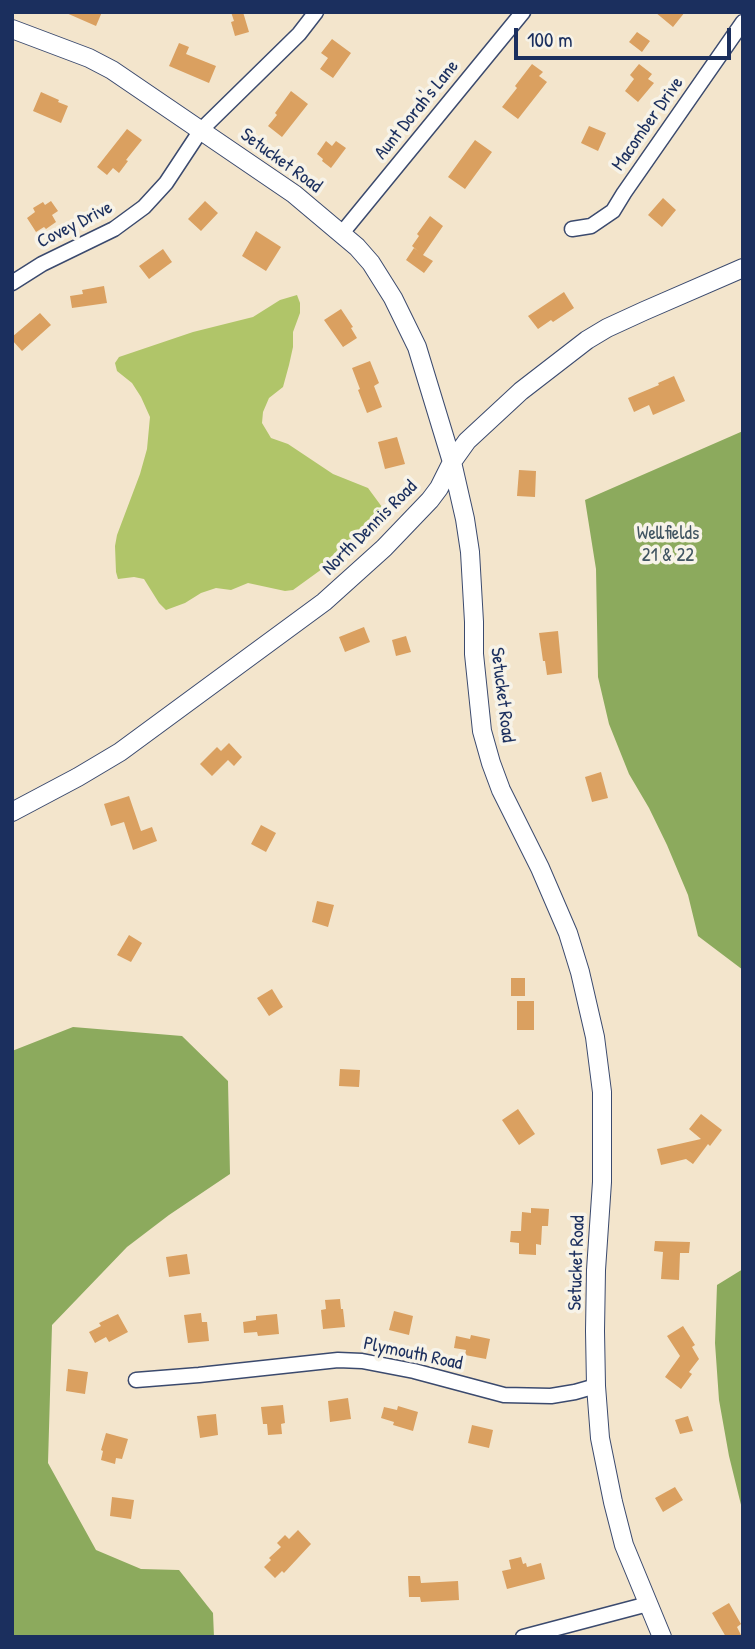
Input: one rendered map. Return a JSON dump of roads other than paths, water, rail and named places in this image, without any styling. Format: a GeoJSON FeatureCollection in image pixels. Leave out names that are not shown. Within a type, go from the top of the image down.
{"type":"FeatureCollection","features":[{"type":"Feature","properties":{"kind":"main road","name":"Setucket Road"},"geometry":{"type":"LineString","coordinates":[[12,29],[89,58],[112,70],[294,194],[357,247],[393,298],[411,332],[452,461],[470,552],[474,654],[482,731],[501,790],[540,868],[568,933],[595,1037],[601,1091],[602,1182],[596,1269],[596,1386],[600,1438],[612,1502],[624,1545],[662,1637]]}},
{"type":"Feature","properties":{"kind":"main road","name":"North Dennis Road"},"geometry":{"type":"LineString","coordinates":[[12,812],[120,752],[324,602],[384,548],[430,500],[452,461],[492,417],[586,340],[644,311],[743,268]]}},
{"type":"Feature","properties":{"kind":"street","name":"Covey Drive"},"geometry":{"type":"LineString","coordinates":[[12,283],[42,264],[114,229],[137,213],[166,183],[201,130],[299,34],[316,12]]}},
{"type":"Feature","properties":{"kind":"street","name":"Aunt Dorah's Lane"},"geometry":{"type":"LineString","coordinates":[[342,233],[523,12]]}},
{"type":"Feature","properties":{"kind":"street","name":"Macomber Drive"},"geometry":{"type":"LineString","coordinates":[[572,229],[591,226],[613,211],[743,22]]}},
{"type":"Feature","properties":{"kind":"street","name":"Plymouth Road"},"geometry":{"type":"LineString","coordinates":[[136,1380],[338,1360],[362,1361],[414,1371],[504,1395],[551,1396],[596,1386]]}},
{"type":"Feature","properties":{"kind":"street"},"geometry":{"type":"LineString","coordinates":[[523,1637],[648,1604]]}},
{"type":"Feature","properties":{"kind":"park label","name":"Wellfields 21 & 22"},"geometry":{"type":"Point","coordinates":[668,545]}}]}
